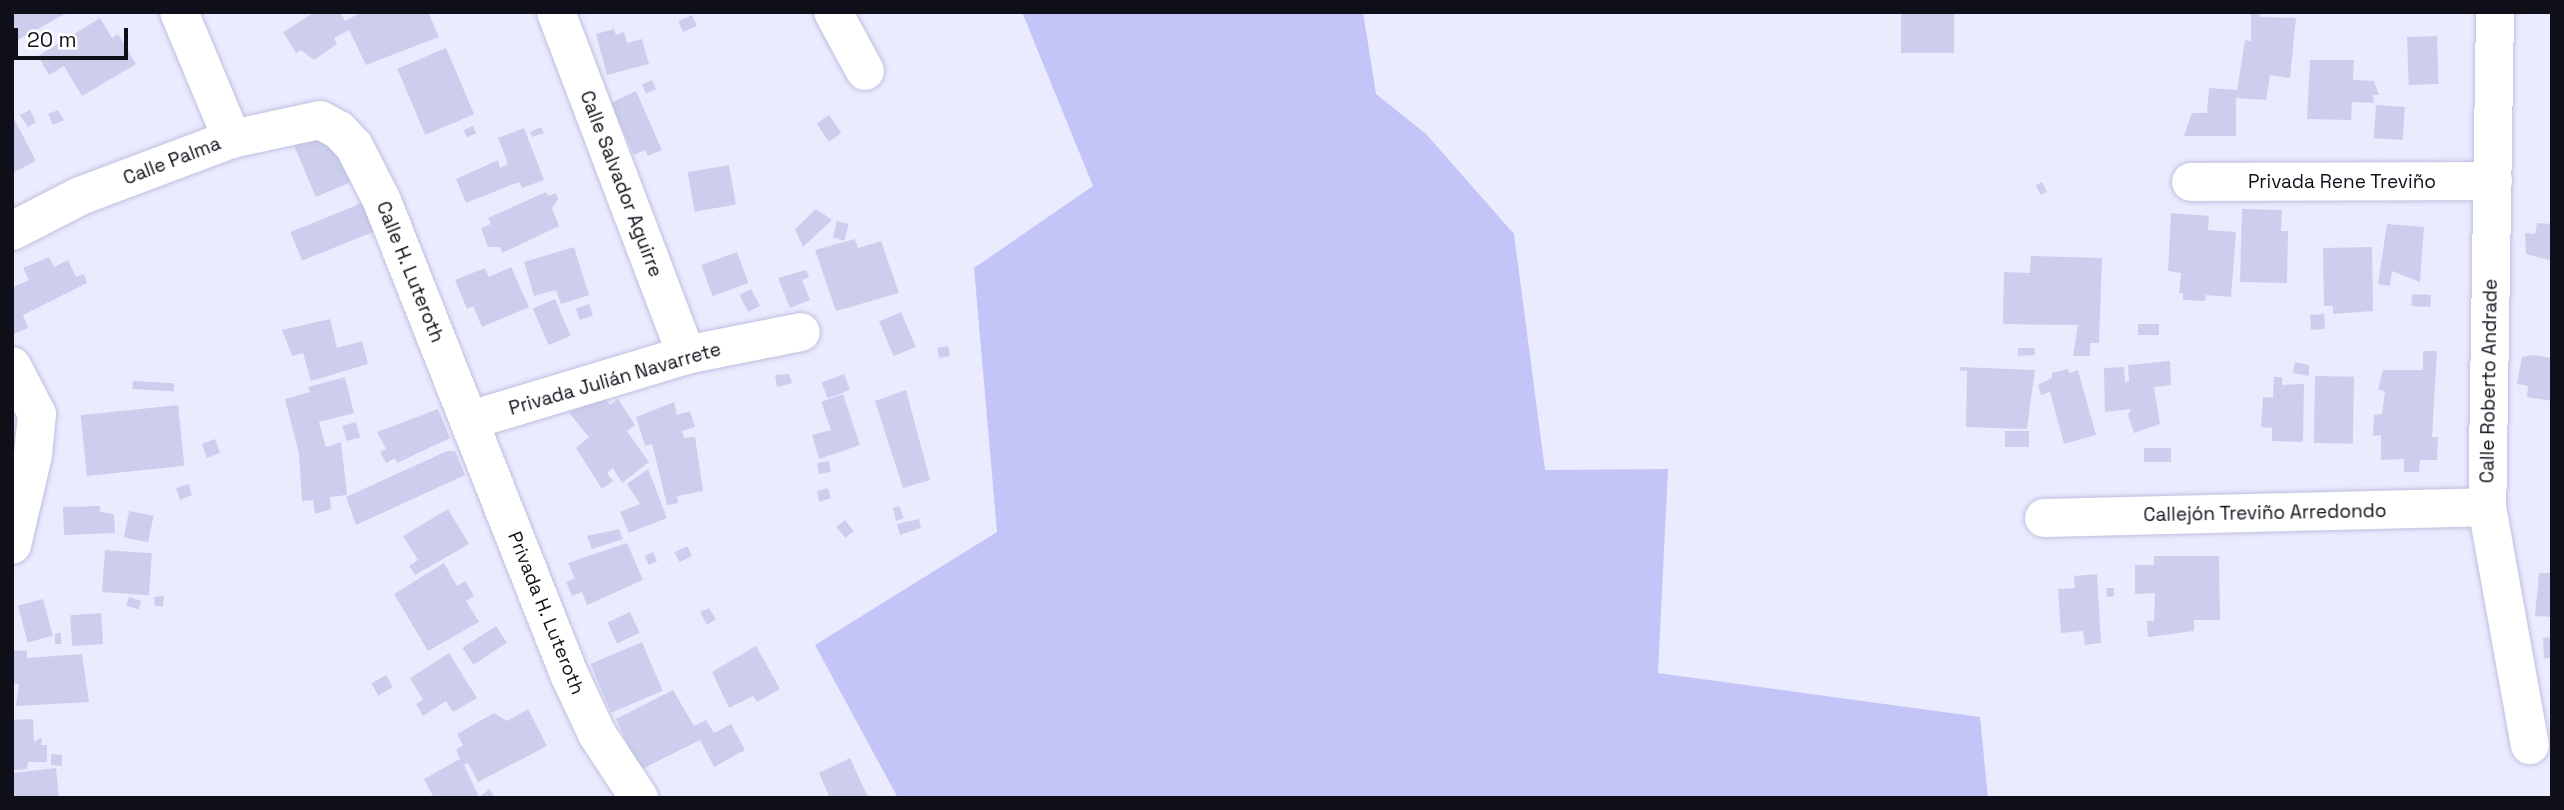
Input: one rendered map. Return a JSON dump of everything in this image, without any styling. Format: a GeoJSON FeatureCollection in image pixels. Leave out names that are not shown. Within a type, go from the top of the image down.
{"type":"FeatureCollection","features":[{"type":"Feature","properties":{"kind":"street"},"geometry":{"type":"LineString","coordinates":[[180,12],[232,139]]}},
{"type":"Feature","properties":{"kind":"street","name":"Calle Salvador Aguirre"},"geometry":{"type":"LineString","coordinates":[[556,12],[686,355]]}},
{"type":"Feature","properties":{"kind":"street"},"geometry":{"type":"LineString","coordinates":[[833,12],[865,71]]}},
{"type":"Feature","properties":{"kind":"street","name":"Calle Roberto Andrade"},"geometry":{"type":"LineString","coordinates":[[2495,12],[2487,507],[2530,745]]}},
{"type":"Feature","properties":{"kind":"street","name":"Calle Palma"},"geometry":{"type":"LineString","coordinates":[[12,231],[80,196],[232,139],[320,120],[338,130]]}},
{"type":"Feature","properties":{"kind":"street","name":"Calle H. Luteroth"},"geometry":{"type":"LineString","coordinates":[[338,130],[354,146],[382,201],[471,420]]}},
{"type":"Feature","properties":{"kind":"street","name":"Privada Rene Treviño"},"geometry":{"type":"LineString","coordinates":[[2192,182],[2493,181]]}},
{"type":"Feature","properties":{"kind":"street","name":"Privada Julián Navarrete"},"geometry":{"type":"LineString","coordinates":[[471,420],[686,355],[801,332]]}},
{"type":"Feature","properties":{"kind":"street"},"geometry":{"type":"LineString","coordinates":[[12,366],[37,414],[33,455],[12,545]]}},
{"type":"Feature","properties":{"kind":"street","name":"Privada H. Luteroth"},"geometry":{"type":"LineString","coordinates":[[471,420],[569,674],[597,734],[639,798]]}},
{"type":"Feature","properties":{"kind":"street","name":"Callejón Treviño Arredondo"},"geometry":{"type":"LineString","coordinates":[[2044,518],[2487,507]]}},
{"type":"Feature","properties":{"kind":"shaded area"},"geometry":{"type":"Polygon","coordinates":[[[1022,12],[1363,12],[1376,94],[1426,134],[1514,234],[1545,470],[1668,469],[1658,673],[1980,717],[1988,798],[898,798],[815,645],[997,532],[974,268],[1093,186],[1022,12]]]}},
{"type":"Feature","properties":{"kind":"building"},"geometry":{"type":"Polygon","coordinates":[[[12,12],[64,12],[65,14],[12,43],[12,12]]]}},
{"type":"Feature","properties":{"kind":"building"},"geometry":{"type":"Polygon","coordinates":[[[315,12],[340,12],[345,21],[362,12],[428,12],[439,37],[366,65],[349,30],[334,38],[337,44],[314,60],[301,50],[296,53],[283,32],[315,12]]]}},
{"type":"Feature","properties":{"kind":"building"},"geometry":{"type":"Polygon","coordinates":[[[1901,12],[1954,12],[1954,53],[1901,53],[1901,12]]]}},
{"type":"Feature","properties":{"kind":"building"},"geometry":{"type":"Polygon","coordinates":[[[2251,12],[2260,13],[2259,17],[2296,18],[2290,78],[2270,75],[2266,100],[2236,98],[2236,136],[2184,136],[2192,113],[2207,113],[2209,88],[2237,90],[2245,40],[2251,41],[2251,12]]]}},
{"type":"Feature","properties":{"kind":"building"},"geometry":{"type":"Polygon","coordinates":[[[692,15],[697,26],[683,32],[678,21],[692,15]]]}},
{"type":"Feature","properties":{"kind":"building"},"geometry":{"type":"Polygon","coordinates":[[[100,18],[112,38],[118,34],[136,64],[82,96],[64,66],[49,75],[38,56],[100,18]]]}},
{"type":"Feature","properties":{"kind":"building"},"geometry":{"type":"Polygon","coordinates":[[[614,29],[616,35],[624,32],[627,43],[642,39],[649,64],[607,75],[596,34],[614,29]]]}},
{"type":"Feature","properties":{"kind":"building"},"geometry":{"type":"Polygon","coordinates":[[[2437,36],[2439,84],[2409,85],[2407,37],[2437,36]]]}},
{"type":"Feature","properties":{"kind":"building"},"geometry":{"type":"Polygon","coordinates":[[[446,48],[474,114],[425,135],[397,69],[446,48]]]}},
{"type":"Feature","properties":{"kind":"building"},"geometry":{"type":"Polygon","coordinates":[[[2310,60],[2354,60],[2353,80],[2374,81],[2379,95],[2373,95],[2374,103],[2352,102],[2351,120],[2307,119],[2310,60]]]}},
{"type":"Feature","properties":{"kind":"building"},"geometry":{"type":"Polygon","coordinates":[[[652,80],[656,89],[646,94],[642,84],[652,80]]]}},
{"type":"Feature","properties":{"kind":"building"},"geometry":{"type":"Polygon","coordinates":[[[636,91],[662,150],[648,156],[645,150],[634,155],[611,103],[636,91]]]}},
{"type":"Feature","properties":{"kind":"building"},"geometry":{"type":"Polygon","coordinates":[[[2376,105],[2405,107],[2403,140],[2374,138],[2376,105]]]}},
{"type":"Feature","properties":{"kind":"building"},"geometry":{"type":"Polygon","coordinates":[[[30,110],[36,122],[28,127],[20,115],[30,110]]]}},
{"type":"Feature","properties":{"kind":"building"},"geometry":{"type":"Polygon","coordinates":[[[58,110],[64,120],[53,125],[48,114],[58,110]]]}},
{"type":"Feature","properties":{"kind":"building"},"geometry":{"type":"Polygon","coordinates":[[[12,115],[36,161],[12,173],[12,115]]]}},
{"type":"Feature","properties":{"kind":"building"},"geometry":{"type":"Polygon","coordinates":[[[829,115],[841,133],[829,142],[817,123],[829,115]]]}},
{"type":"Feature","properties":{"kind":"building"},"geometry":{"type":"Polygon","coordinates":[[[339,121],[363,177],[316,197],[292,141],[339,121]]]}},
{"type":"Feature","properties":{"kind":"building"},"geometry":{"type":"Polygon","coordinates":[[[473,126],[476,133],[467,137],[464,130],[473,126]]]}},
{"type":"Feature","properties":{"kind":"building"},"geometry":{"type":"Polygon","coordinates":[[[541,127],[544,133],[532,137],[530,132],[541,127]]]}},
{"type":"Feature","properties":{"kind":"building"},"geometry":{"type":"Polygon","coordinates":[[[524,128],[544,180],[522,188],[519,182],[466,203],[456,179],[498,160],[500,168],[508,164],[498,138],[524,128]]]}},
{"type":"Feature","properties":{"kind":"building"},"geometry":{"type":"Polygon","coordinates":[[[729,165],[736,204],[695,212],[688,172],[729,165]]]}},
{"type":"Feature","properties":{"kind":"building"},"geometry":{"type":"Polygon","coordinates":[[[2042,182],[2047,192],[2041,195],[2036,185],[2042,182]]]}},
{"type":"Feature","properties":{"kind":"building"},"geometry":{"type":"Polygon","coordinates":[[[546,192],[548,196],[556,193],[558,199],[552,208],[559,226],[502,253],[500,247],[488,247],[481,228],[491,224],[488,218],[546,192]]]}},
{"type":"Feature","properties":{"kind":"building"},"geometry":{"type":"Polygon","coordinates":[[[372,199],[384,228],[302,261],[290,232],[372,199]]]}},
{"type":"Feature","properties":{"kind":"building"},"geometry":{"type":"Polygon","coordinates":[[[816,209],[832,220],[803,247],[795,229],[816,209]]]}},
{"type":"Feature","properties":{"kind":"building"},"geometry":{"type":"Polygon","coordinates":[[[2242,209],[2282,210],[2281,231],[2288,231],[2287,283],[2240,282],[2242,209]]]}},
{"type":"Feature","properties":{"kind":"building"},"geometry":{"type":"Polygon","coordinates":[[[2171,213],[2209,216],[2208,230],[2236,232],[2231,297],[2206,295],[2205,301],[2183,300],[2183,293],[2179,293],[2181,273],[2168,271],[2171,213]]]}},
{"type":"Feature","properties":{"kind":"building"},"geometry":{"type":"Polygon","coordinates":[[[837,221],[849,224],[845,240],[833,237],[837,221]]]}},
{"type":"Feature","properties":{"kind":"building"},"geometry":{"type":"Polygon","coordinates":[[[2537,223],[2552,224],[2552,261],[2526,254],[2525,233],[2535,234],[2537,223]]]}},
{"type":"Feature","properties":{"kind":"building"},"geometry":{"type":"Polygon","coordinates":[[[2387,224],[2424,227],[2420,282],[2392,271],[2390,286],[2378,284],[2387,224]]]}},
{"type":"Feature","properties":{"kind":"building"},"geometry":{"type":"Polygon","coordinates":[[[855,239],[858,248],[881,241],[899,293],[836,311],[815,250],[855,239]]]}},
{"type":"Feature","properties":{"kind":"building"},"geometry":{"type":"Polygon","coordinates":[[[574,247],[589,295],[561,304],[556,290],[534,296],[524,262],[574,247]]]}},
{"type":"Feature","properties":{"kind":"building"},"geometry":{"type":"Polygon","coordinates":[[[2372,247],[2373,311],[2333,314],[2333,306],[2324,306],[2323,248],[2372,247]]]}},
{"type":"Feature","properties":{"kind":"building"},"geometry":{"type":"Polygon","coordinates":[[[737,252],[748,283],[713,296],[701,265],[737,252]]]}},
{"type":"Feature","properties":{"kind":"building"},"geometry":{"type":"Polygon","coordinates":[[[2031,256],[2102,258],[2099,343],[2090,343],[2090,356],[2073,356],[2078,325],[2003,324],[2004,272],[2030,273],[2031,256]]]}},
{"type":"Feature","properties":{"kind":"building"},"geometry":{"type":"Polygon","coordinates":[[[49,257],[54,267],[68,260],[76,277],[84,274],[87,283],[23,315],[28,328],[12,335],[12,288],[29,280],[23,268],[49,257]]]}},
{"type":"Feature","properties":{"kind":"building"},"geometry":{"type":"Polygon","coordinates":[[[511,267],[529,307],[482,327],[473,306],[467,309],[455,280],[485,268],[489,277],[511,267]]]}},
{"type":"Feature","properties":{"kind":"building"},"geometry":{"type":"Polygon","coordinates":[[[806,270],[809,277],[802,280],[810,300],[790,308],[778,278],[806,270]]]}},
{"type":"Feature","properties":{"kind":"building"},"geometry":{"type":"Polygon","coordinates":[[[751,289],[760,306],[748,312],[740,295],[751,289]]]}},
{"type":"Feature","properties":{"kind":"building"},"geometry":{"type":"Polygon","coordinates":[[[2412,294],[2431,295],[2430,307],[2411,306],[2412,294]]]}},
{"type":"Feature","properties":{"kind":"building"},"geometry":{"type":"Polygon","coordinates":[[[555,299],[571,336],[549,345],[533,308],[555,299]]]}},
{"type":"Feature","properties":{"kind":"building"},"geometry":{"type":"Polygon","coordinates":[[[589,304],[593,315],[580,320],[576,309],[589,304]]]}},
{"type":"Feature","properties":{"kind":"building"},"geometry":{"type":"Polygon","coordinates":[[[901,312],[916,347],[894,356],[879,321],[901,312]]]}},
{"type":"Feature","properties":{"kind":"building"},"geometry":{"type":"Polygon","coordinates":[[[2324,314],[2325,329],[2311,330],[2310,315],[2324,314]]]}},
{"type":"Feature","properties":{"kind":"building"},"geometry":{"type":"Polygon","coordinates":[[[330,319],[337,348],[362,341],[368,364],[311,381],[303,353],[292,356],[282,330],[330,319]]]}},
{"type":"Feature","properties":{"kind":"building"},"geometry":{"type":"Polygon","coordinates":[[[2138,324],[2159,324],[2159,335],[2138,335],[2138,324]]]}},
{"type":"Feature","properties":{"kind":"building"},"geometry":{"type":"Polygon","coordinates":[[[948,346],[950,356],[939,358],[937,348],[948,346]]]}},
{"type":"Feature","properties":{"kind":"building"},"geometry":{"type":"Polygon","coordinates":[[[2018,348],[2034,348],[2035,355],[2018,356],[2018,348]]]}},
{"type":"Feature","properties":{"kind":"building"},"geometry":{"type":"Polygon","coordinates":[[[2423,351],[2437,351],[2432,437],[2438,437],[2437,460],[2420,460],[2419,472],[2404,472],[2404,459],[2381,460],[2381,435],[2373,436],[2374,415],[2382,414],[2385,391],[2378,390],[2383,370],[2423,370],[2423,351]]]}},
{"type":"Feature","properties":{"kind":"building"},"geometry":{"type":"Polygon","coordinates":[[[2533,355],[2552,358],[2552,401],[2527,397],[2528,386],[2517,384],[2522,357],[2533,355]]]}},
{"type":"Feature","properties":{"kind":"building"},"geometry":{"type":"Polygon","coordinates":[[[2170,361],[2171,385],[2154,387],[2160,424],[2134,433],[2128,415],[2131,409],[2105,412],[2104,368],[2124,367],[2125,382],[2129,381],[2128,365],[2170,361]]]}},
{"type":"Feature","properties":{"kind":"building"},"geometry":{"type":"Polygon","coordinates":[[[2295,362],[2309,365],[2309,376],[2293,373],[2295,362]]]}},
{"type":"Feature","properties":{"kind":"building"},"geometry":{"type":"Polygon","coordinates":[[[1960,367],[2035,370],[2027,429],[1966,427],[1967,370],[1960,371],[1960,367]]]}},
{"type":"Feature","properties":{"kind":"building"},"geometry":{"type":"Polygon","coordinates":[[[2068,369],[2069,373],[2078,370],[2096,435],[2064,444],[2050,392],[2041,395],[2038,385],[2052,378],[2052,373],[2068,369]]]}},
{"type":"Feature","properties":{"kind":"building"},"geometry":{"type":"Polygon","coordinates":[[[789,374],[792,383],[777,387],[775,375],[789,374]]]}},
{"type":"Feature","properties":{"kind":"building"},"geometry":{"type":"Polygon","coordinates":[[[844,374],[850,390],[828,398],[822,383],[844,374]]]}},
{"type":"Feature","properties":{"kind":"building"},"geometry":{"type":"Polygon","coordinates":[[[2315,376],[2354,377],[2353,444],[2314,443],[2315,376]]]}},
{"type":"Feature","properties":{"kind":"building"},"geometry":{"type":"Polygon","coordinates":[[[345,377],[354,413],[319,422],[326,447],[341,442],[347,495],[330,497],[331,509],[315,514],[313,500],[302,501],[299,454],[285,399],[310,392],[308,387],[345,377]]]}},
{"type":"Feature","properties":{"kind":"building"},"geometry":{"type":"Polygon","coordinates":[[[2274,377],[2282,377],[2282,385],[2304,384],[2303,442],[2272,441],[2272,428],[2261,427],[2263,397],[2273,398],[2274,377]]]}},
{"type":"Feature","properties":{"kind":"building"},"geometry":{"type":"Polygon","coordinates":[[[133,381],[174,383],[174,391],[133,389],[133,381]]]}},
{"type":"Feature","properties":{"kind":"building"},"geometry":{"type":"Polygon","coordinates":[[[906,390],[930,480],[903,488],[875,401],[906,390]]]}},
{"type":"Feature","properties":{"kind":"building"},"geometry":{"type":"Polygon","coordinates":[[[843,394],[860,445],[819,459],[812,435],[831,430],[821,402],[843,394]]]}},
{"type":"Feature","properties":{"kind":"building"},"geometry":{"type":"Polygon","coordinates":[[[603,396],[610,405],[618,399],[635,425],[627,431],[649,462],[622,483],[613,468],[607,473],[613,481],[602,489],[576,448],[589,437],[569,413],[603,396]]]}},
{"type":"Feature","properties":{"kind":"building"},"geometry":{"type":"Polygon","coordinates":[[[674,402],[677,415],[690,411],[695,427],[682,431],[684,438],[695,437],[703,491],[677,496],[678,503],[667,505],[652,444],[645,446],[636,417],[674,402]]]}},
{"type":"Feature","properties":{"kind":"building"},"geometry":{"type":"Polygon","coordinates":[[[178,405],[184,466],[87,476],[81,415],[178,405]]]}},
{"type":"Feature","properties":{"kind":"building"},"geometry":{"type":"Polygon","coordinates":[[[438,409],[450,438],[397,463],[395,458],[386,463],[380,452],[386,449],[377,432],[438,409]]]}},
{"type":"Feature","properties":{"kind":"building"},"geometry":{"type":"Polygon","coordinates":[[[356,422],[360,437],[347,441],[342,426],[356,422]]]}},
{"type":"Feature","properties":{"kind":"building"},"geometry":{"type":"Polygon","coordinates":[[[2005,431],[2029,431],[2029,447],[2005,447],[2005,431]]]}},
{"type":"Feature","properties":{"kind":"building"},"geometry":{"type":"Polygon","coordinates":[[[215,439],[220,453],[207,458],[202,444],[215,439]]]}},
{"type":"Feature","properties":{"kind":"building"},"geometry":{"type":"Polygon","coordinates":[[[2144,448],[2171,448],[2171,462],[2144,462],[2144,448]]]}},
{"type":"Feature","properties":{"kind":"building"},"geometry":{"type":"Polygon","coordinates":[[[447,451],[455,451],[465,475],[356,525],[346,497],[447,451]]]}},
{"type":"Feature","properties":{"kind":"building"},"geometry":{"type":"Polygon","coordinates":[[[829,461],[831,472],[819,474],[817,463],[829,461]]]}},
{"type":"Feature","properties":{"kind":"building"},"geometry":{"type":"Polygon","coordinates":[[[648,469],[667,518],[629,533],[620,512],[640,504],[627,484],[648,469]]]}},
{"type":"Feature","properties":{"kind":"building"},"geometry":{"type":"Polygon","coordinates":[[[189,484],[192,495],[180,500],[176,488],[189,484]]]}},
{"type":"Feature","properties":{"kind":"building"},"geometry":{"type":"Polygon","coordinates":[[[828,488],[831,498],[819,502],[817,491],[828,488]]]}},
{"type":"Feature","properties":{"kind":"building"},"geometry":{"type":"Polygon","coordinates":[[[100,506],[100,512],[114,514],[115,533],[64,535],[63,507],[100,506]]]}},
{"type":"Feature","properties":{"kind":"building"},"geometry":{"type":"Polygon","coordinates":[[[899,506],[904,518],[896,521],[893,508],[899,506]]]}},
{"type":"Feature","properties":{"kind":"building"},"geometry":{"type":"Polygon","coordinates":[[[448,509],[469,544],[415,575],[409,566],[418,560],[403,536],[448,509]]]}},
{"type":"Feature","properties":{"kind":"building"},"geometry":{"type":"Polygon","coordinates":[[[129,511],[154,516],[148,542],[124,538],[129,511]]]}},
{"type":"Feature","properties":{"kind":"building"},"geometry":{"type":"Polygon","coordinates":[[[919,519],[921,528],[900,535],[897,524],[919,519]]]}},
{"type":"Feature","properties":{"kind":"building"},"geometry":{"type":"Polygon","coordinates":[[[845,520],[854,531],[845,538],[836,527],[845,520]]]}},
{"type":"Feature","properties":{"kind":"building"},"geometry":{"type":"Polygon","coordinates":[[[619,529],[623,539],[592,549],[587,536],[619,529]]]}},
{"type":"Feature","properties":{"kind":"building"},"geometry":{"type":"Polygon","coordinates":[[[627,543],[643,580],[587,605],[582,592],[572,596],[566,582],[575,578],[568,563],[627,543]]]}},
{"type":"Feature","properties":{"kind":"building"},"geometry":{"type":"Polygon","coordinates":[[[687,546],[692,556],[680,562],[675,552],[687,546]]]}},
{"type":"Feature","properties":{"kind":"building"},"geometry":{"type":"Polygon","coordinates":[[[105,550],[152,553],[149,595],[102,592],[105,550]]]}},
{"type":"Feature","properties":{"kind":"building"},"geometry":{"type":"Polygon","coordinates":[[[653,552],[657,561],[649,565],[645,556],[653,552]]]}},
{"type":"Feature","properties":{"kind":"building"},"geometry":{"type":"Polygon","coordinates":[[[2154,556],[2219,556],[2220,620],[2194,620],[2194,631],[2148,637],[2147,621],[2154,621],[2155,593],[2135,594],[2135,565],[2154,565],[2154,556]]]}},
{"type":"Feature","properties":{"kind":"building"},"geometry":{"type":"Polygon","coordinates":[[[444,563],[457,586],[465,581],[474,596],[466,601],[479,622],[428,651],[394,594],[444,563]]]}},
{"type":"Feature","properties":{"kind":"building"},"geometry":{"type":"Polygon","coordinates":[[[2539,573],[2552,573],[2552,617],[2535,616],[2539,573]]]}},
{"type":"Feature","properties":{"kind":"building"},"geometry":{"type":"Polygon","coordinates":[[[2097,574],[2101,643],[2085,645],[2083,631],[2061,633],[2058,589],[2075,588],[2074,576],[2097,574]]]}},
{"type":"Feature","properties":{"kind":"building"},"geometry":{"type":"Polygon","coordinates":[[[2106,588],[2114,588],[2114,596],[2107,597],[2106,588]]]}},
{"type":"Feature","properties":{"kind":"building"},"geometry":{"type":"Polygon","coordinates":[[[164,596],[163,606],[155,606],[154,597],[164,596]]]}},
{"type":"Feature","properties":{"kind":"building"},"geometry":{"type":"Polygon","coordinates":[[[129,597],[141,601],[139,610],[126,606],[129,597]]]}},
{"type":"Feature","properties":{"kind":"building"},"geometry":{"type":"Polygon","coordinates":[[[43,599],[53,636],[28,642],[18,606],[43,599]]]}},
{"type":"Feature","properties":{"kind":"building"},"geometry":{"type":"Polygon","coordinates":[[[709,608],[716,619],[707,625],[700,612],[709,608]]]}},
{"type":"Feature","properties":{"kind":"building"},"geometry":{"type":"Polygon","coordinates":[[[630,612],[640,633],[617,643],[607,623],[630,612]]]}},
{"type":"Feature","properties":{"kind":"building"},"geometry":{"type":"Polygon","coordinates":[[[101,613],[103,644],[72,646],[70,615],[101,613]]]}},
{"type":"Feature","properties":{"kind":"building"},"geometry":{"type":"Polygon","coordinates":[[[496,626],[507,643],[473,665],[462,648],[496,626]]]}},
{"type":"Feature","properties":{"kind":"building"},"geometry":{"type":"Polygon","coordinates":[[[55,633],[61,633],[61,644],[55,644],[55,633]]]}},
{"type":"Feature","properties":{"kind":"building"},"geometry":{"type":"Polygon","coordinates":[[[2552,637],[2552,658],[2544,658],[2543,638],[2552,637]]]}},
{"type":"Feature","properties":{"kind":"building"},"geometry":{"type":"Polygon","coordinates":[[[642,642],[663,691],[611,713],[590,664],[642,642]]]}},
{"type":"Feature","properties":{"kind":"building"},"geometry":{"type":"Polygon","coordinates":[[[756,646],[780,689],[757,702],[753,696],[729,708],[712,672],[756,646]]]}},
{"type":"Feature","properties":{"kind":"building"},"geometry":{"type":"Polygon","coordinates":[[[12,650],[27,651],[27,658],[82,654],[89,702],[16,706],[19,684],[12,683],[12,650]]]}},
{"type":"Feature","properties":{"kind":"building"},"geometry":{"type":"Polygon","coordinates":[[[449,653],[477,698],[453,712],[446,701],[423,716],[416,704],[423,700],[410,678],[449,653]]]}},
{"type":"Feature","properties":{"kind":"building"},"geometry":{"type":"Polygon","coordinates":[[[386,675],[393,687],[378,696],[371,684],[386,675]]]}},
{"type":"Feature","properties":{"kind":"building"},"geometry":{"type":"Polygon","coordinates":[[[673,690],[694,726],[706,720],[714,733],[731,724],[745,750],[714,767],[700,740],[640,770],[616,719],[673,690]]]}},
{"type":"Feature","properties":{"kind":"building"},"geometry":{"type":"Polygon","coordinates":[[[528,709],[547,746],[478,782],[468,763],[464,765],[479,797],[490,789],[495,798],[434,798],[424,779],[460,759],[456,750],[463,745],[457,734],[494,713],[507,721],[528,709]]]}},
{"type":"Feature","properties":{"kind":"building"},"geometry":{"type":"Polygon","coordinates":[[[33,719],[34,742],[42,737],[41,745],[47,745],[47,762],[28,762],[27,769],[14,770],[12,720],[33,719]]]}},
{"type":"Feature","properties":{"kind":"building"},"geometry":{"type":"Polygon","coordinates":[[[51,754],[62,755],[62,766],[51,765],[51,754]]]}},
{"type":"Feature","properties":{"kind":"building"},"geometry":{"type":"Polygon","coordinates":[[[850,758],[867,795],[872,798],[830,798],[819,773],[850,758]]]}},
{"type":"Feature","properties":{"kind":"building"},"geometry":{"type":"Polygon","coordinates":[[[56,768],[59,798],[12,798],[12,773],[56,768]]]}}]}
